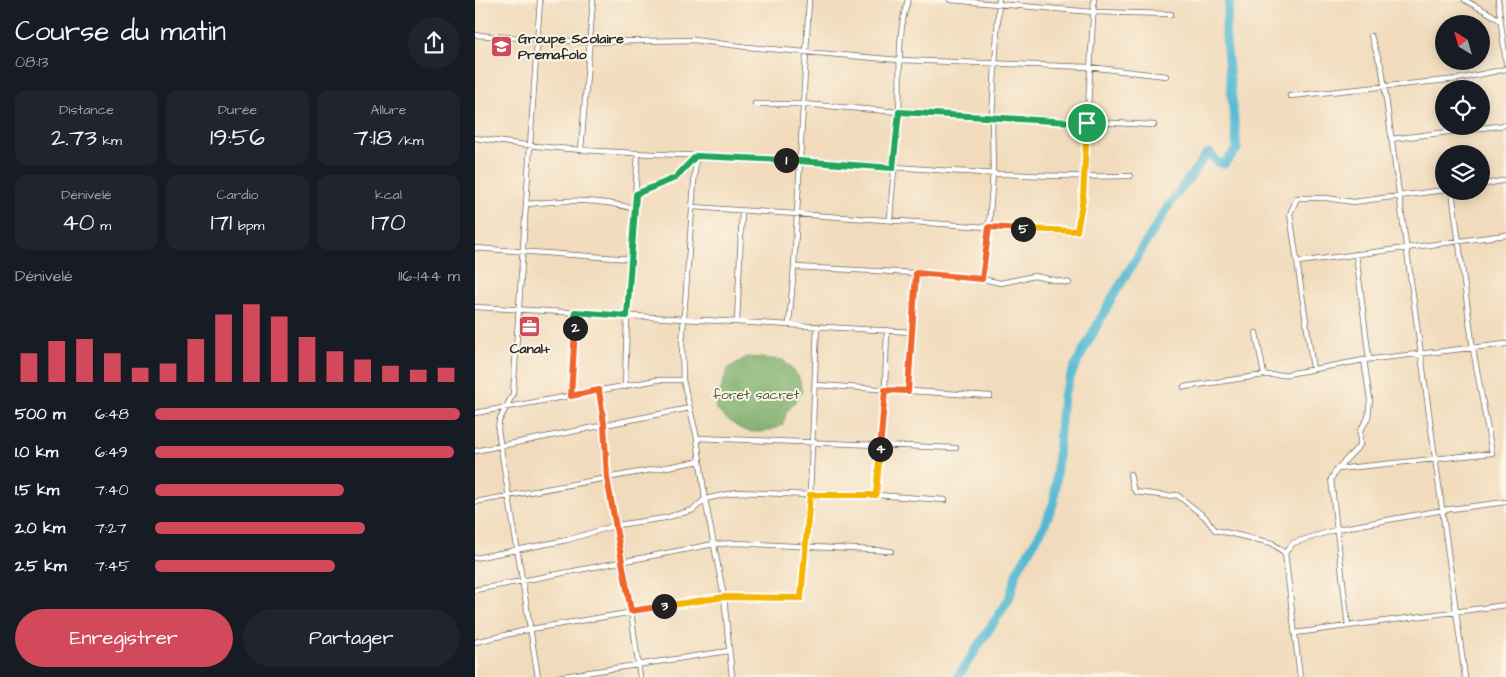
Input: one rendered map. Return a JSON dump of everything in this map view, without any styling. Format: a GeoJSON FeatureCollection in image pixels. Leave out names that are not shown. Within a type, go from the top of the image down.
{"type":"FeatureCollection","features":[{"type":"Feature","properties":{"kind":"street"},"geometry":{"type":"LineString","coordinates":[[538,677],[499,447],[499,421],[513,394],[540,0]]}},
{"type":"Feature","properties":{"kind":"street"},"geometry":{"type":"LineString","coordinates":[[581,150],[593,0]]}},
{"type":"Feature","properties":{"kind":"street"},"geometry":{"type":"LineString","coordinates":[[789,325],[809,0]]}},
{"type":"Feature","properties":{"kind":"street"},"geometry":{"type":"LineString","coordinates":[[890,220],[899,112],[899,60],[904,11],[908,0]]}},
{"type":"Feature","properties":{"kind":"street"},"geometry":{"type":"LineString","coordinates":[[950,0],[999,2],[1093,12],[1171,14]]}},
{"type":"Feature","properties":{"kind":"street"},"geometry":{"type":"LineString","coordinates":[[693,207],[1059,232],[1077,231],[1083,198],[1094,0]]}},
{"type":"Feature","properties":{"kind":"street"},"geometry":{"type":"LineString","coordinates":[[1465,0],[1475,7],[1490,11],[1499,20]]}},
{"type":"Feature","properties":{"kind":"street"},"geometry":{"type":"LineString","coordinates":[[1498,0],[1499,20],[1506,63]]}},
{"type":"Feature","properties":{"kind":"street"},"geometry":{"type":"LineString","coordinates":[[982,279],[989,227],[993,173],[992,116],[999,2]]}},
{"type":"Feature","properties":{"kind":"street"},"geometry":{"type":"LineString","coordinates":[[475,35],[589,42],[694,40],[747,47],[899,60],[1089,67],[1166,76]]}},
{"type":"Feature","properties":{"kind":"street"},"geometry":{"type":"LineString","coordinates":[[1371,36],[1382,69],[1465,677]]}},
{"type":"Feature","properties":{"kind":"street"},"geometry":{"type":"LineString","coordinates":[[1290,96],[1458,79],[1506,69]]}},
{"type":"Feature","properties":{"kind":"street"},"geometry":{"type":"LineString","coordinates":[[755,104],[803,104],[899,112],[1154,125]]}},
{"type":"Feature","properties":{"kind":"street"},"geometry":{"type":"LineString","coordinates":[[1391,139],[1506,125]]}},
{"type":"Feature","properties":{"kind":"street"},"geometry":{"type":"LineString","coordinates":[[475,138],[530,147],[581,150],[799,160],[893,168],[993,173],[1084,177],[1130,176]]}},
{"type":"Feature","properties":{"kind":"street"},"geometry":{"type":"LineString","coordinates":[[625,387],[627,316],[636,209],[638,153]]}},
{"type":"Feature","properties":{"kind":"street"},"geometry":{"type":"LineString","coordinates":[[636,194],[675,178],[696,156]]}},
{"type":"Feature","properties":{"kind":"street"},"geometry":{"type":"LineString","coordinates":[[696,156],[682,344],[683,380],[697,438],[705,499],[724,597],[731,677]]}},
{"type":"Feature","properties":{"kind":"street"},"geometry":{"type":"LineString","coordinates":[[1490,183],[1506,180]]}},
{"type":"Feature","properties":{"kind":"street"},"geometry":{"type":"LineString","coordinates":[[1313,369],[1290,214],[1297,198],[1325,198],[1354,202],[1435,191]]}},
{"type":"Feature","properties":{"kind":"street"},"geometry":{"type":"LineString","coordinates":[[527,204],[577,199],[608,202],[636,209]]}},
{"type":"Feature","properties":{"kind":"street"},"geometry":{"type":"LineString","coordinates":[[1337,469],[1492,453],[1473,349],[1453,200]]}},
{"type":"Feature","properties":{"kind":"street"},"geometry":{"type":"LineString","coordinates":[[737,322],[742,211]]}},
{"type":"Feature","properties":{"kind":"street"},"geometry":{"type":"LineString","coordinates":[[1297,262],[1406,246],[1506,235]]}},
{"type":"Feature","properties":{"kind":"street"},"geometry":{"type":"LineString","coordinates":[[475,248],[631,259]]}},
{"type":"Feature","properties":{"kind":"street"},"geometry":{"type":"LineString","coordinates":[[1348,626],[1331,479],[1337,469],[1360,446],[1360,431],[1368,418],[1370,400],[1356,254]]}},
{"type":"Feature","properties":{"kind":"street"},"geometry":{"type":"LineString","coordinates":[[794,268],[916,273],[982,279],[1001,283],[1033,276],[1069,283]]}},
{"type":"Feature","properties":{"kind":"street"},"geometry":{"type":"LineString","coordinates":[[908,391],[916,273]]}},
{"type":"Feature","properties":{"kind":"street"},"geometry":{"type":"LineString","coordinates":[[475,307],[912,332]]}},
{"type":"Feature","properties":{"kind":"street"},"geometry":{"type":"LineString","coordinates":[[571,396],[575,312]]}},
{"type":"Feature","properties":{"kind":"street"},"geometry":{"type":"LineString","coordinates":[[475,642],[531,629],[724,597],[801,598],[810,495],[817,326]]}},
{"type":"Feature","properties":{"kind":"street"},"geometry":{"type":"LineString","coordinates":[[876,495],[885,390],[887,330]]}},
{"type":"Feature","properties":{"kind":"street"},"geometry":{"type":"LineString","coordinates":[[1256,333],[1264,375]]}},
{"type":"Feature","properties":{"kind":"street"},"geometry":{"type":"LineString","coordinates":[[1183,387],[1264,375],[1282,375],[1366,359],[1506,344]]}},
{"type":"Feature","properties":{"kind":"street"},"geometry":{"type":"LineString","coordinates":[[475,413],[657,380],[683,380]]}},
{"type":"Feature","properties":{"kind":"street"},"geometry":{"type":"LineString","coordinates":[[816,385],[990,396]]}},
{"type":"Feature","properties":{"kind":"street"},"geometry":{"type":"LineString","coordinates":[[599,390],[604,424],[607,478],[623,560],[640,677]]}},
{"type":"Feature","properties":{"kind":"street"},"geometry":{"type":"LineString","coordinates":[[475,451],[691,408]]}},
{"type":"Feature","properties":{"kind":"street"},"geometry":{"type":"LineString","coordinates":[[697,438],[956,448]]}},
{"type":"Feature","properties":{"kind":"street"},"geometry":{"type":"LineString","coordinates":[[475,502],[700,461]]}},
{"type":"Feature","properties":{"kind":"street"},"geometry":{"type":"LineString","coordinates":[[1130,474],[1137,492],[1168,496],[1177,495],[1205,517],[1215,530],[1272,543],[1285,553],[1299,677]]}},
{"type":"Feature","properties":{"kind":"street"},"geometry":{"type":"LineString","coordinates":[[475,558],[617,526],[665,518],[693,510],[705,499],[737,492],[876,495],[945,500]]}},
{"type":"Feature","properties":{"kind":"street"},"geometry":{"type":"LineString","coordinates":[[1285,553],[1293,543],[1338,529],[1443,510],[1506,502]]}},
{"type":"Feature","properties":{"kind":"street"},"geometry":{"type":"LineString","coordinates":[[475,590],[714,544],[737,543],[804,548],[891,551]]}},
{"type":"Feature","properties":{"kind":"street"},"geometry":{"type":"LineString","coordinates":[[1295,633],[1506,605]]}},
{"type":"Feature","properties":{"kind":"street"},"geometry":{"type":"LineString","coordinates":[[558,677],[728,651]]}},
{"type":"Feature","properties":{"kind":"green space","name":"foret sacret"},"geometry":{"type":"Polygon","coordinates":[[[747,357],[783,360],[799,377],[802,392],[786,413],[783,425],[762,431],[746,430],[731,422],[715,408],[728,368],[747,357]]]}},
{"type":"Feature","properties":{"kind":"waterway"},"geometry":{"type":"LineString","coordinates":[[958,677],[1009,599],[1017,571],[1043,528],[1054,502],[1063,396],[1074,368],[1109,303],[1167,208],[1206,155],[1210,153],[1217,162],[1224,164],[1237,149],[1225,30],[1230,0]]}},
{"type":"Feature","properties":{"kind":"place","name":"Groupe Scolaire Premafolo"},"geometry":{"type":"Point","coordinates":[502,46]}},
{"type":"Feature","properties":{"kind":"place","name":"Canal+"},"geometry":{"type":"Point","coordinates":[530,326]}},
{"type":"Feature","properties":{"kind":"route"},"geometry":{"type":"LineString","coordinates":[[899,112],[1087,123],[1083,198],[1077,231],[1059,232],[989,227],[982,279],[916,273],[908,391],[885,390],[876,495],[810,495],[801,598],[741,599],[724,597],[631,611],[607,478],[604,424],[599,390],[571,396],[575,312],[627,316],[636,194],[671,182],[696,156],[799,160],[893,168],[899,112]]}}]}
